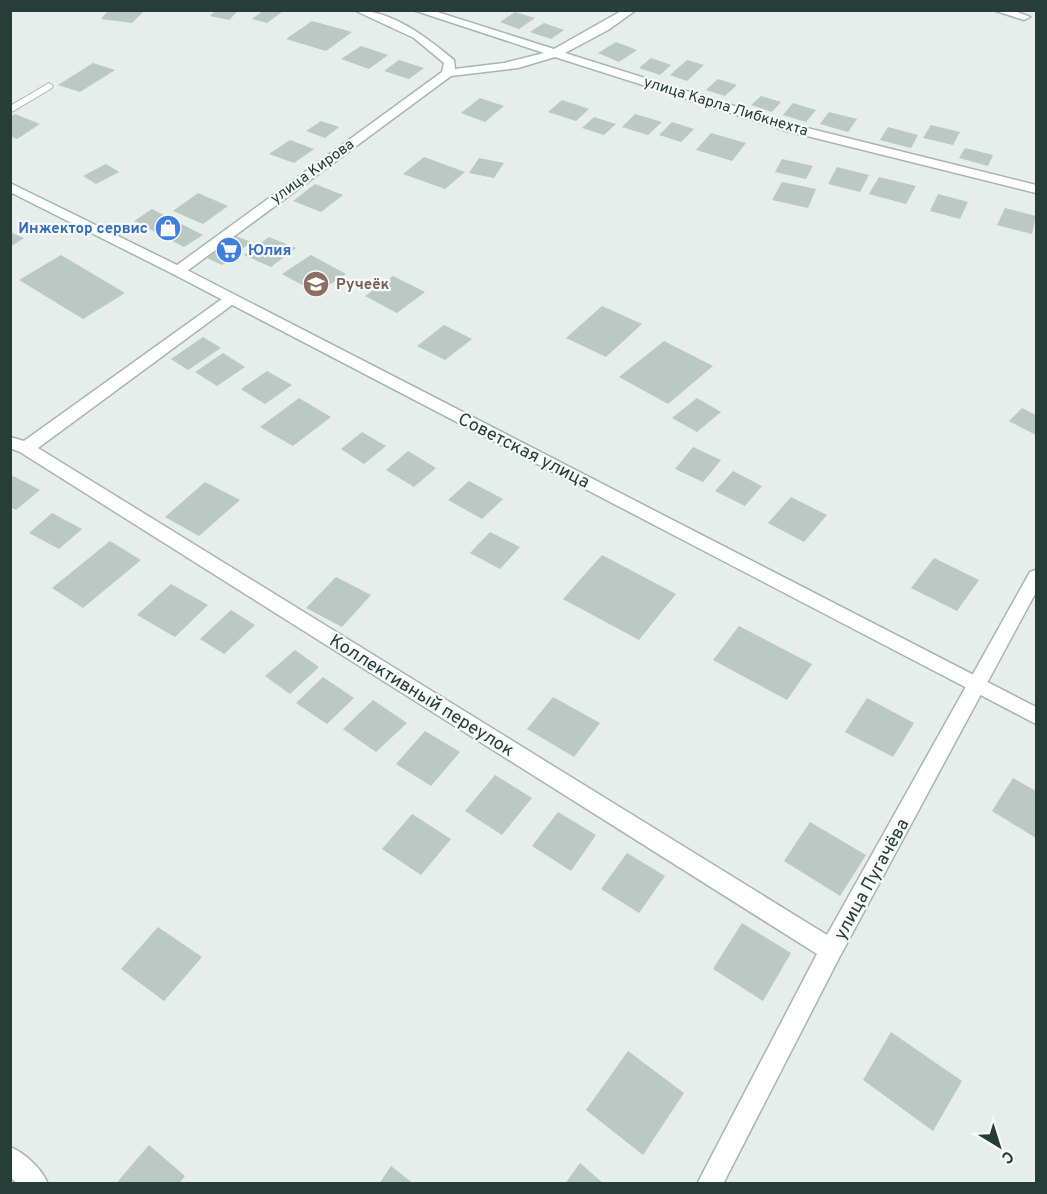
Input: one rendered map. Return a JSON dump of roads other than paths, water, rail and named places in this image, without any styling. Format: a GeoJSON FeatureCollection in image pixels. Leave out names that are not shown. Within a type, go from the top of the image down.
{"type":"FeatureCollection","features":[{"type":"Feature","properties":{"kind":"street"},"geometry":{"type":"LineString","coordinates":[[359,10],[426,41],[450,62],[447,73],[502,67],[555,53],[597,32],[631,10]]}},
{"type":"Feature","properties":{"kind":"street","name":"улица Карла Либкнехта"},"geometry":{"type":"LineString","coordinates":[[418,10],[791,128],[1036,189]]}},
{"type":"Feature","properties":{"kind":"street"},"geometry":{"type":"LineString","coordinates":[[998,10],[1024,17]]}},
{"type":"Feature","properties":{"kind":"street","name":"улица Кирова"},"geometry":{"type":"LineString","coordinates":[[178,271],[447,73]]}},
{"type":"Feature","properties":{"kind":"street","name":"Советская улица"},"geometry":{"type":"LineString","coordinates":[[10,187],[231,298],[1036,716]]}},
{"type":"Feature","properties":{"kind":"street"},"geometry":{"type":"LineString","coordinates":[[18,445],[231,298]]}},
{"type":"Feature","properties":{"kind":"street","name":"Коллективный переулок"},"geometry":{"type":"LineString","coordinates":[[18,445],[831,950]]}},
{"type":"Feature","properties":{"kind":"street","name":"улица Пугачёва"},"geometry":{"type":"LineString","coordinates":[[709,1184],[831,950],[1036,577]]}},
{"type":"Feature","properties":{"kind":"street"},"geometry":{"type":"LineString","coordinates":[[10,1159],[36,1184]]}},
{"type":"Feature","properties":{"kind":"lane"},"geometry":{"type":"LineString","coordinates":[[10,110],[49,86]]}},
{"type":"Feature","properties":{"kind":"place","name":"Инжектор сервис"},"geometry":{"type":"Point","coordinates":[168,228]}},
{"type":"Feature","properties":{"kind":"place","name":"Юлия"},"geometry":{"type":"Point","coordinates":[229,250]}},
{"type":"Feature","properties":{"kind":"place","name":"Ручеёк"},"geometry":{"type":"Point","coordinates":[316,284]}}]}
